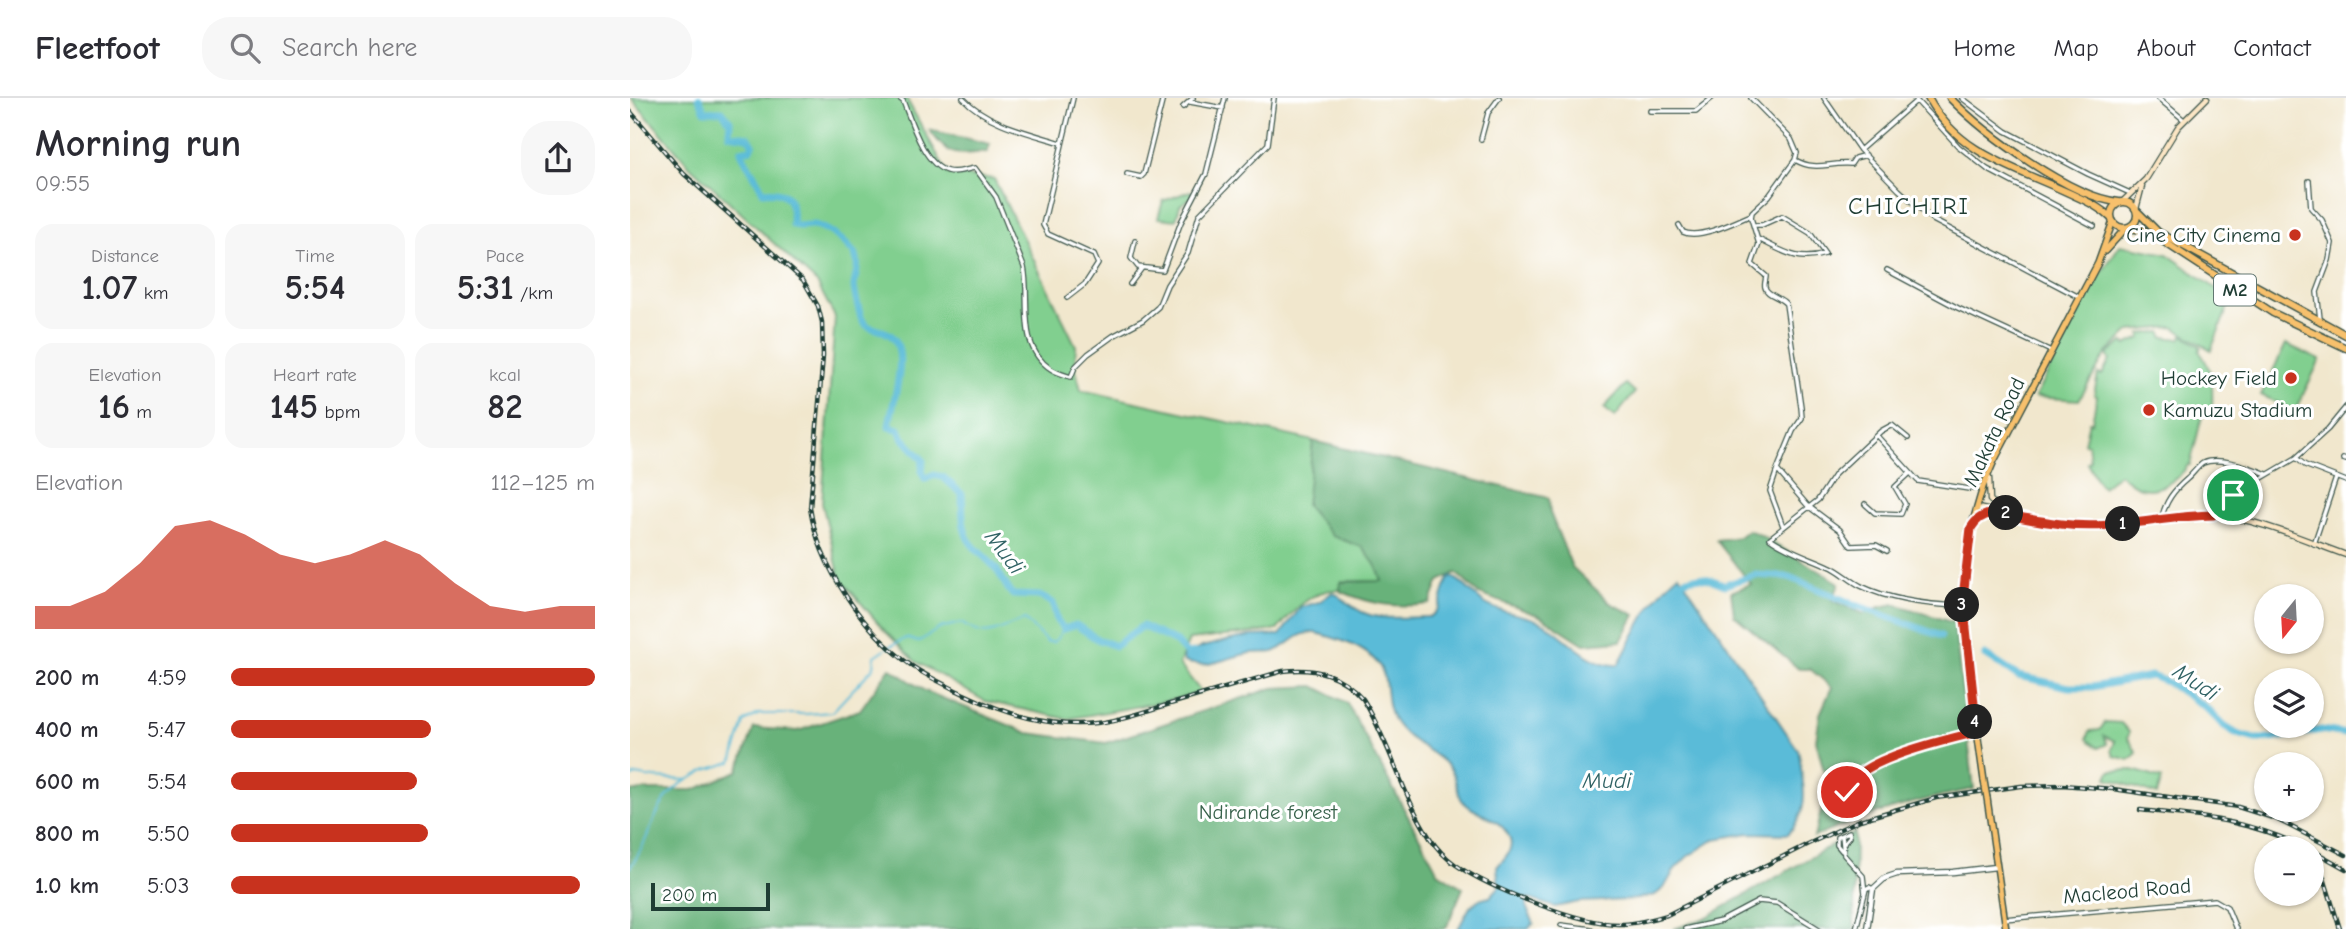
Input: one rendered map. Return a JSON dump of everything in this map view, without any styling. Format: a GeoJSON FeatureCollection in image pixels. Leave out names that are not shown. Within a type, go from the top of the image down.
{"type":"FeatureCollection","features":[{"type":"Feature","properties":{"kind":"highway","name":"M2"},"geometry":{"type":"LineString","coordinates":[[1928,98],[1947,126],[1972,148],[1990,159],[2085,200],[2121,228],[2143,230],[2155,236],[2254,302],[2302,329],[2346,348]]}},
{"type":"Feature","properties":{"kind":"highway","name":"M2"},"geometry":{"type":"LineString","coordinates":[[1950,98],[1988,131],[2037,165],[2090,196],[2130,203],[2158,232],[2346,335]]}},
{"type":"Feature","properties":{"kind":"highway"},"geometry":{"type":"LineString","coordinates":[[2112,219],[2112,208],[2121,202]]}},
{"type":"Feature","properties":{"kind":"highway"},"geometry":{"type":"LineString","coordinates":[[2126,228],[2137,220],[2137,210]]}},
{"type":"Feature","properties":{"kind":"highway"},"geometry":{"type":"LineString","coordinates":[[2302,329],[2316,319]]}},
{"type":"Feature","properties":{"kind":"main road"},"geometry":{"type":"LineString","coordinates":[[2121,202],[2146,179],[2184,120],[2207,98]]}},
{"type":"Feature","properties":{"kind":"main road"},"geometry":{"type":"LineString","coordinates":[[2137,210],[2146,179]]}},
{"type":"Feature","properties":{"kind":"main road","name":"Makata Road"},"geometry":{"type":"LineString","coordinates":[[2006,929],[1977,732],[1962,606],[1971,528],[1983,487],[2004,440],[2103,253],[2112,219]]}},
{"type":"Feature","properties":{"kind":"main road","name":"Makata Road"},"geometry":{"type":"LineString","coordinates":[[2103,253],[2126,228]]}},
{"type":"Feature","properties":{"kind":"main road"},"geometry":{"type":"LineString","coordinates":[[1989,473],[1990,500],[1999,510],[2019,517],[2103,527],[2213,515],[2269,527],[2346,555]]}},
{"type":"Feature","properties":{"kind":"main road"},"geometry":{"type":"LineString","coordinates":[[1977,508],[2010,513]]}},
{"type":"Feature","properties":{"kind":"main road"},"geometry":{"type":"LineString","coordinates":[[1971,528],[1978,519],[1997,513]]}},
{"type":"Feature","properties":{"kind":"street"},"geometry":{"type":"LineString","coordinates":[[899,98],[903,101],[922,147],[933,163],[948,171],[961,172],[973,168],[977,170],[996,197],[1024,267],[1027,322],[1032,345],[1051,369],[1071,377],[1075,367],[1088,354],[1113,336],[1143,320],[1158,307],[1167,285],[1188,253],[1199,215],[1268,144],[1274,98]]}},
{"type":"Feature","properties":{"kind":"street"},"geometry":{"type":"LineString","coordinates":[[963,98],[999,122],[1062,143]]}},
{"type":"Feature","properties":{"kind":"street"},"geometry":{"type":"LineString","coordinates":[[1068,298],[1089,280],[1098,260],[1094,255],[1048,234],[1043,225],[1073,98]]}},
{"type":"Feature","properties":{"kind":"street"},"geometry":{"type":"LineString","coordinates":[[1127,174],[1141,177],[1144,174],[1163,98]]}},
{"type":"Feature","properties":{"kind":"street"},"geometry":{"type":"LineString","coordinates":[[1135,241],[1131,258],[1142,268],[1160,271],[1165,268],[1181,222],[1206,174],[1225,98]]}},
{"type":"Feature","properties":{"kind":"street"},"geometry":{"type":"LineString","coordinates":[[1481,139],[1488,113],[1499,98]]}},
{"type":"Feature","properties":{"kind":"street"},"geometry":{"type":"LineString","coordinates":[[1650,111],[1696,111],[1712,98]]}},
{"type":"Feature","properties":{"kind":"street"},"geometry":{"type":"LineString","coordinates":[[1679,225],[1683,232],[1693,235],[1751,215],[1769,196],[1795,160],[1797,150],[1791,139],[1751,98]]}},
{"type":"Feature","properties":{"kind":"street"},"geometry":{"type":"LineString","coordinates":[[1824,98],[1860,150],[1933,220],[2079,298]]}},
{"type":"Feature","properties":{"kind":"street"},"geometry":{"type":"LineString","coordinates":[[1962,98],[2006,131],[2132,194]]}},
{"type":"Feature","properties":{"kind":"street"},"geometry":{"type":"LineString","coordinates":[[2158,98],[2184,120]]}},
{"type":"Feature","properties":{"kind":"street"},"geometry":{"type":"LineString","coordinates":[[1860,150],[1915,99],[1958,146],[1987,169],[2094,226]]}},
{"type":"Feature","properties":{"kind":"street"},"geometry":{"type":"LineString","coordinates":[[1183,107],[1192,100],[1223,108]]}},
{"type":"Feature","properties":{"kind":"street"},"geometry":{"type":"LineString","coordinates":[[1795,160],[1814,168],[1834,163],[1851,164],[1855,158],[1866,155]]}},
{"type":"Feature","properties":{"kind":"street"},"geometry":{"type":"LineString","coordinates":[[2309,181],[2311,208],[2322,220],[2332,243],[2329,260],[2317,292],[2321,315],[2316,319]]}},
{"type":"Feature","properties":{"kind":"street"},"geometry":{"type":"LineString","coordinates":[[1751,215],[1758,239],[1752,264],[1766,276],[1767,291],[1786,304],[1801,407],[1802,418],[1793,432],[1770,491],[1783,526]]}},
{"type":"Feature","properties":{"kind":"street"},"geometry":{"type":"LineString","coordinates":[[1754,225],[1762,225],[1782,216],[1810,233],[1825,254],[1800,258],[1758,239]]}},
{"type":"Feature","properties":{"kind":"street"},"geometry":{"type":"LineString","coordinates":[[1130,284],[1142,268]]}},
{"type":"Feature","properties":{"kind":"street"},"geometry":{"type":"LineString","coordinates":[[1887,270],[1958,308],[2051,351]]}},
{"type":"Feature","properties":{"kind":"street"},"geometry":{"type":"LineString","coordinates":[[2213,515],[2233,495],[2296,458],[2328,429],[2346,407]]}},
{"type":"Feature","properties":{"kind":"street"},"geometry":{"type":"LineString","coordinates":[[1908,438],[1892,425],[1877,435],[1835,474],[1822,496],[1770,538],[1780,546],[1831,567],[1862,586],[1919,603],[1962,606]]}},
{"type":"Feature","properties":{"kind":"street"},"geometry":{"type":"LineString","coordinates":[[1877,435],[1918,481],[1969,489],[1983,487]]}},
{"type":"Feature","properties":{"kind":"street"},"geometry":{"type":"LineString","coordinates":[[2296,458],[2305,465],[2346,481]]}},
{"type":"Feature","properties":{"kind":"street"},"geometry":{"type":"LineString","coordinates":[[2161,519],[2166,501],[2202,464],[2217,461],[2241,465],[2267,474]]}},
{"type":"Feature","properties":{"kind":"street"},"geometry":{"type":"LineString","coordinates":[[1777,470],[1808,506],[1840,530],[1851,546],[1876,545],[1887,551]]}},
{"type":"Feature","properties":{"kind":"street"},"geometry":{"type":"LineString","coordinates":[[1865,504],[1875,513],[1901,514],[1905,504],[1895,487],[1910,473]]}},
{"type":"Feature","properties":{"kind":"street"},"geometry":{"type":"LineString","coordinates":[[2314,544],[2336,478]]}},
{"type":"Feature","properties":{"kind":"street"},"geometry":{"type":"LineString","coordinates":[[1856,800],[1846,789],[1857,773],[1885,759],[1977,732]]}},
{"type":"Feature","properties":{"kind":"street"},"geometry":{"type":"LineString","coordinates":[[1844,844],[1850,834],[1848,832],[1836,841],[1848,861],[1863,876],[1865,892],[1856,929]]}},
{"type":"Feature","properties":{"kind":"street"},"geometry":{"type":"LineString","coordinates":[[1842,835],[1843,852]]}},
{"type":"Feature","properties":{"kind":"street"},"geometry":{"type":"LineString","coordinates":[[1867,929],[1873,889],[1881,880],[1897,874],[1996,867]]}},
{"type":"Feature","properties":{"kind":"street"},"geometry":{"type":"LineString","coordinates":[[1865,892],[1869,887],[1873,889]]}},
{"type":"Feature","properties":{"kind":"street","name":"Macleod Road"},"geometry":{"type":"LineString","coordinates":[[2004,919],[2215,900],[2227,907],[2236,929]]}},
{"type":"Feature","properties":{"kind":"street"},"geometry":{"type":"LineString","coordinates":[[1685,929],[1721,920],[1759,901],[1777,903],[1819,929]]}},
{"type":"Feature","properties":{"kind":"street"},"geometry":{"type":"LineString","coordinates":[[1561,925],[1591,929]]}},
{"type":"Feature","properties":{"kind":"green space"},"geometry":{"type":"Polygon","coordinates":[[[631,98],[906,98],[948,174],[994,179],[1076,346],[1075,367],[1081,390],[1314,441],[1307,505],[1360,540],[1383,581],[1342,581],[1341,590],[1313,596],[1297,608],[1277,630],[1189,640],[1179,664],[1201,692],[1168,701],[1067,719],[985,701],[915,661],[884,630],[840,578],[822,503],[835,317],[817,283],[689,165],[631,98]]]}},
{"type":"Feature","properties":{"kind":"green space"},"geometry":{"type":"Polygon","coordinates":[[[929,130],[990,144],[987,152],[953,153],[942,146],[929,130]]]}},
{"type":"Feature","properties":{"kind":"green space"},"geometry":{"type":"Polygon","coordinates":[[[1190,191],[1192,197],[1180,205],[1176,220],[1158,218],[1163,201],[1190,191]]]}},
{"type":"Feature","properties":{"kind":"green space"},"geometry":{"type":"Polygon","coordinates":[[[2120,245],[2167,254],[2231,299],[2211,350],[2173,327],[2130,331],[2106,354],[2079,400],[2035,397],[2093,285],[2120,245]]]}},
{"type":"Feature","properties":{"kind":"green space","name":"Kamuzu Stadium"},"geometry":{"type":"Polygon","coordinates":[[[2162,332],[2163,337],[2180,339],[2183,335],[2201,347],[2199,351],[2211,378],[2212,408],[2204,408],[2190,465],[2167,484],[2153,489],[2138,487],[2119,474],[2102,487],[2087,462],[2090,460],[2088,444],[2084,443],[2089,422],[2092,422],[2098,374],[2102,375],[2110,360],[2107,355],[2123,342],[2126,345],[2141,338],[2141,334],[2162,332]]]}},
{"type":"Feature","properties":{"kind":"green space","name":"Hockey Field"},"geometry":{"type":"Polygon","coordinates":[[[2286,344],[2320,360],[2295,411],[2261,395],[2286,344]]]}},
{"type":"Feature","properties":{"kind":"green space"},"geometry":{"type":"Polygon","coordinates":[[[1626,384],[1635,392],[1615,417],[1604,408],[1626,384]]]}},
{"type":"Feature","properties":{"kind":"green space"},"geometry":{"type":"Polygon","coordinates":[[[1313,441],[1549,498],[1550,513],[1572,567],[1610,603],[1635,615],[1621,641],[1584,644],[1540,616],[1479,594],[1456,573],[1439,581],[1430,604],[1384,604],[1363,600],[1340,591],[1341,582],[1382,581],[1377,567],[1362,547],[1332,536],[1306,505],[1313,441]]]}},
{"type":"Feature","properties":{"kind":"green space"},"geometry":{"type":"Polygon","coordinates":[[[1748,530],[1839,583],[1833,601],[1864,614],[1895,604],[1954,623],[1974,789],[1893,808],[1814,837],[1828,787],[1816,740],[1820,714],[1832,687],[1810,669],[1799,669],[1734,615],[1731,592],[1751,584],[1716,540],[1739,537],[1748,530]]]}},
{"type":"Feature","properties":{"kind":"green space","name":"Ndirande forest"},"geometry":{"type":"Polygon","coordinates":[[[890,668],[925,691],[1028,733],[1106,743],[1273,688],[1314,686],[1347,703],[1438,872],[1463,888],[1447,926],[1444,929],[630,929],[630,792],[694,790],[738,771],[754,728],[798,731],[860,710],[890,668]]]}},
{"type":"Feature","properties":{"kind":"green space"},"geometry":{"type":"Polygon","coordinates":[[[2105,722],[2121,723],[2129,732],[2128,738],[2137,753],[2129,760],[2114,756],[2112,750],[2115,741],[2104,736],[2107,744],[2098,748],[2087,739],[2090,731],[2100,730],[2105,722]]]}},
{"type":"Feature","properties":{"kind":"green space"},"geometry":{"type":"Polygon","coordinates":[[[2133,770],[2162,779],[2157,795],[2107,778],[2110,771],[2133,770]]]}},
{"type":"Feature","properties":{"kind":"green space"},"geometry":{"type":"Polygon","coordinates":[[[1855,832],[1854,929],[1674,929],[1705,918],[1855,832]]]}},
{"type":"Feature","properties":{"kind":"water","name":"Mudi"},"geometry":{"type":"Polygon","coordinates":[[[1679,574],[1798,750],[1804,791],[1800,816],[1788,834],[1749,833],[1715,839],[1687,857],[1675,869],[1664,888],[1655,895],[1628,900],[1579,902],[1555,907],[1527,898],[1527,909],[1534,923],[1528,929],[1458,929],[1470,907],[1478,900],[1490,897],[1499,887],[1497,867],[1509,851],[1510,839],[1494,820],[1466,805],[1448,766],[1400,729],[1388,705],[1384,676],[1374,659],[1338,639],[1306,633],[1273,652],[1251,653],[1211,663],[1184,662],[1183,656],[1202,647],[1250,636],[1280,635],[1301,607],[1319,602],[1333,592],[1354,608],[1370,615],[1387,618],[1429,617],[1438,609],[1451,576],[1491,607],[1538,620],[1588,656],[1618,665],[1651,605],[1679,574]]]}},
{"type":"Feature","properties":{"kind":"waterway","name":"Mudi"},"geometry":{"type":"LineString","coordinates":[[699,98],[705,111],[722,111],[730,121],[729,134],[748,137],[753,144],[751,149],[741,151],[743,156],[763,192],[778,192],[788,198],[792,209],[792,225],[815,225],[823,228],[836,235],[852,251],[857,261],[854,287],[862,320],[868,326],[889,334],[896,341],[899,351],[900,364],[889,427],[899,429],[902,437],[923,460],[922,472],[925,479],[932,475],[943,477],[962,494],[963,519],[968,538],[995,568],[1013,595],[1040,596],[1053,603],[1057,621],[1064,629],[1076,625],[1097,639],[1115,646],[1142,626],[1176,642],[1187,654],[1195,653]]}},
{"type":"Feature","properties":{"kind":"waterway","name":"Mudi"},"geometry":{"type":"LineString","coordinates":[[1725,585],[1755,575],[1789,577],[1941,636]]}},
{"type":"Feature","properties":{"kind":"waterway"},"geometry":{"type":"LineString","coordinates":[[1676,585],[1694,578],[1706,578],[1725,585],[1729,583]]}},
{"type":"Feature","properties":{"kind":"waterway"},"geometry":{"type":"LineString","coordinates":[[887,648],[906,638],[918,642],[940,628],[961,623],[986,633],[1025,620],[1047,642],[1054,642],[1064,629]]}},
{"type":"Feature","properties":{"kind":"waterway"},"geometry":{"type":"LineString","coordinates":[[630,778],[636,775],[688,780],[706,770],[732,762],[744,722],[759,714],[832,712],[874,667],[875,656],[884,650]]}},
{"type":"Feature","properties":{"kind":"waterway","name":"Mudi"},"geometry":{"type":"LineString","coordinates":[[1985,655],[2018,676],[2069,687],[2092,687],[2151,676],[2167,682],[2204,706],[2224,726],[2237,734],[2255,739],[2271,739],[2321,730],[2346,734]]}},
{"type":"Feature","properties":{"kind":"waterway"},"geometry":{"type":"LineString","coordinates":[[630,867],[667,797],[676,787],[688,780]]}},
{"type":"Feature","properties":{"kind":"railway"},"geometry":{"type":"LineString","coordinates":[[630,111],[684,174],[803,280],[818,306],[822,322],[823,356],[810,508],[823,553],[846,596],[861,617],[894,652],[924,674],[980,701],[1028,718],[1062,723],[1097,723],[1134,715],[1283,671],[1306,670],[1327,674],[1355,690],[1363,699],[1420,821],[1445,856],[1471,874],[1512,894],[1560,912],[1603,923],[1632,923],[1667,915],[1860,820],[1936,798],[2021,786],[2062,785],[2113,789],[2238,807],[2276,819],[2346,855]]}},
{"type":"Feature","properties":{"kind":"railway"},"geometry":{"type":"LineString","coordinates":[[2140,810],[2226,821],[2277,836]]}},
{"type":"Feature","properties":{"kind":"railway"},"geometry":{"type":"LineString","coordinates":[[2324,857],[2346,869]]}},
{"type":"Feature","properties":{"kind":"railway"},"geometry":{"type":"LineString","coordinates":[[2324,878],[2340,929]]}},
{"type":"Feature","properties":{"kind":"place","name":"Cine City Cinema"},"geometry":{"type":"Point","coordinates":[2295,235]}},
{"type":"Feature","properties":{"kind":"place","name":"Hockey Field"},"geometry":{"type":"Point","coordinates":[2291,378]}},
{"type":"Feature","properties":{"kind":"place","name":"Kamuzu Stadium"},"geometry":{"type":"Point","coordinates":[2149,410]}},
{"type":"Feature","properties":{"kind":"district","name":"CHICHIRI"},"geometry":{"type":"Point","coordinates":[1909,206]}},
{"type":"Feature","properties":{"kind":"route"},"geometry":{"type":"LineString","coordinates":[[1847,792],[1847,786],[1857,773],[1885,759],[1977,732],[1962,606],[1971,528],[1978,519],[1991,513],[2010,513],[2060,524],[2103,527],[2213,515],[2233,495]]}}]}
